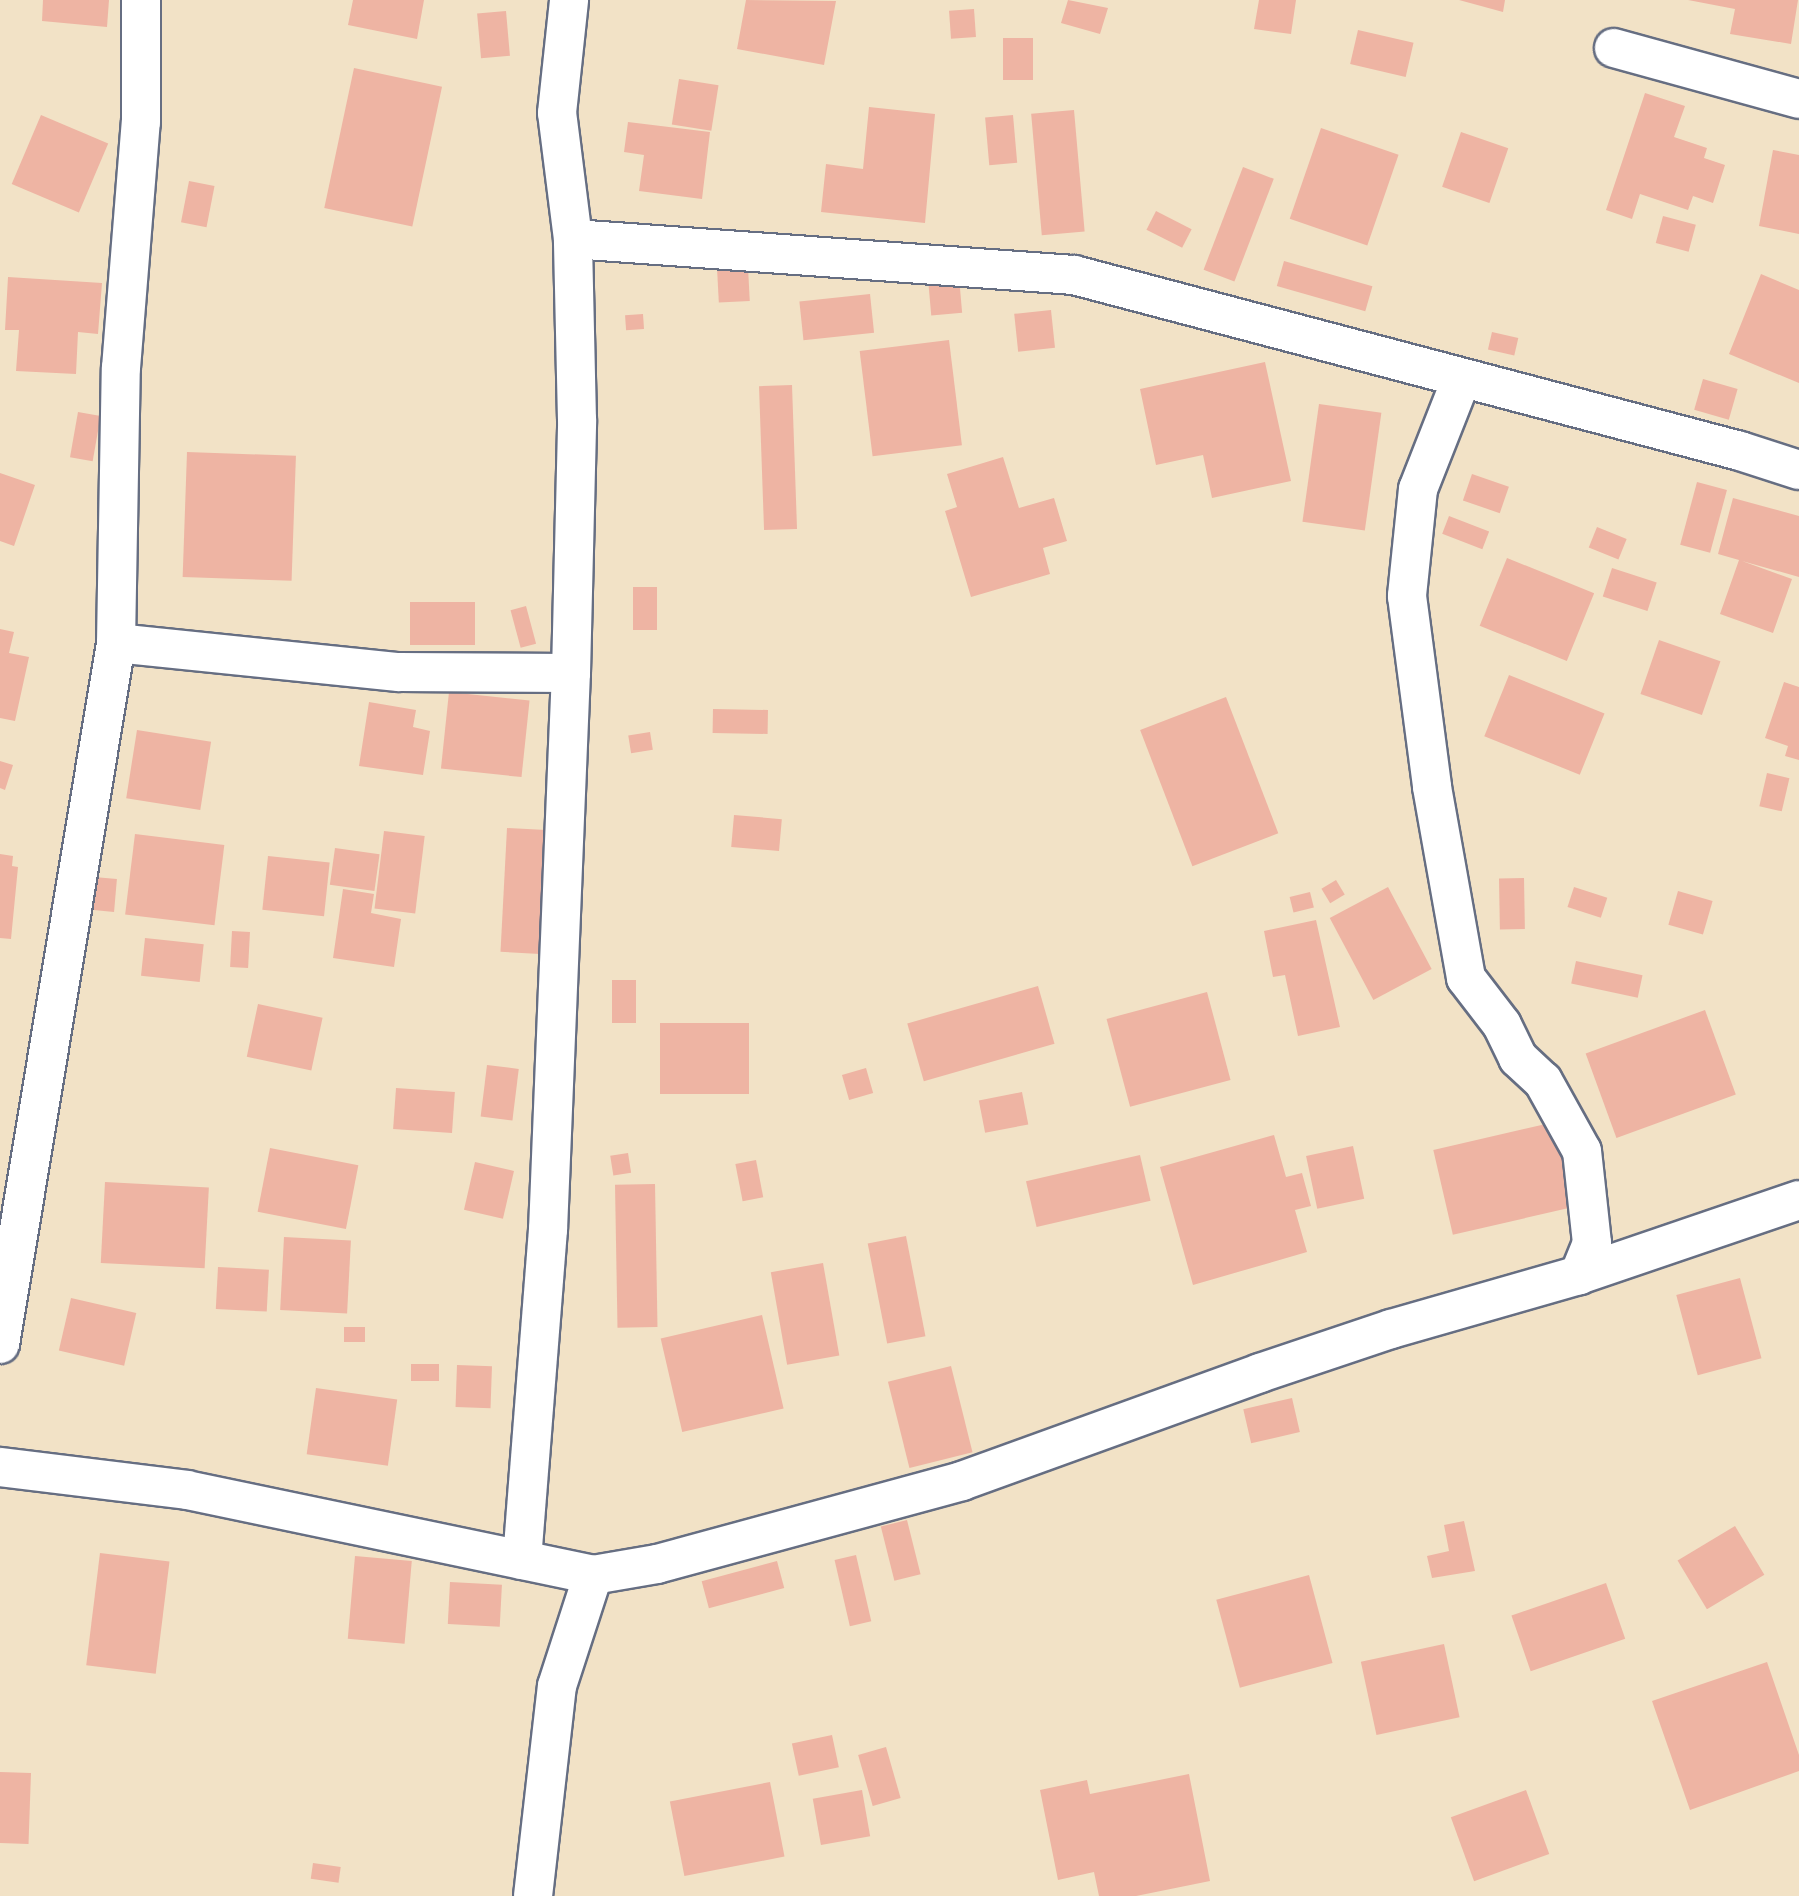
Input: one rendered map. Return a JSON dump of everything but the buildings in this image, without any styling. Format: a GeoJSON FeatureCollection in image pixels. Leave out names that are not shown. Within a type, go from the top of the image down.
{"type":"FeatureCollection","features":[{"type":"Feature","properties":{"kind":"street"},"geometry":{"type":"LineString","coordinates":[[0,1345],[116,643],[121,368],[141,121],[141,0]]}},
{"type":"Feature","properties":{"kind":"street"},"geometry":{"type":"LineString","coordinates":[[522,1560],[548,1230],[571,673],[577,420],[573,239],[557,113],[569,0]]}},
{"type":"Feature","properties":{"kind":"street"},"geometry":{"type":"LineString","coordinates":[[1615,48],[1799,99]]}},
{"type":"Feature","properties":{"kind":"street"},"geometry":{"type":"LineString","coordinates":[[573,239],[1074,275],[1461,380],[1740,451],[1799,470]]}},
{"type":"Feature","properties":{"kind":"street"},"geometry":{"type":"LineString","coordinates":[[1461,380],[1418,489],[1407,596],[1412,637],[1432,787],[1466,978],[1502,1025],[1518,1058],[1543,1081],[1582,1152],[1592,1244],[1579,1275]]}},
{"type":"Feature","properties":{"kind":"street"},"geometry":{"type":"LineString","coordinates":[[116,643],[399,672],[571,673]]}},
{"type":"Feature","properties":{"kind":"street"},"geometry":{"type":"LineString","coordinates":[[0,1467],[187,1490],[593,1575],[657,1564],[962,1481],[1378,1333],[1579,1275],[1799,1200]]}},
{"type":"Feature","properties":{"kind":"street"},"geometry":{"type":"LineString","coordinates":[[533,1896],[557,1686],[593,1575]]}}]}
